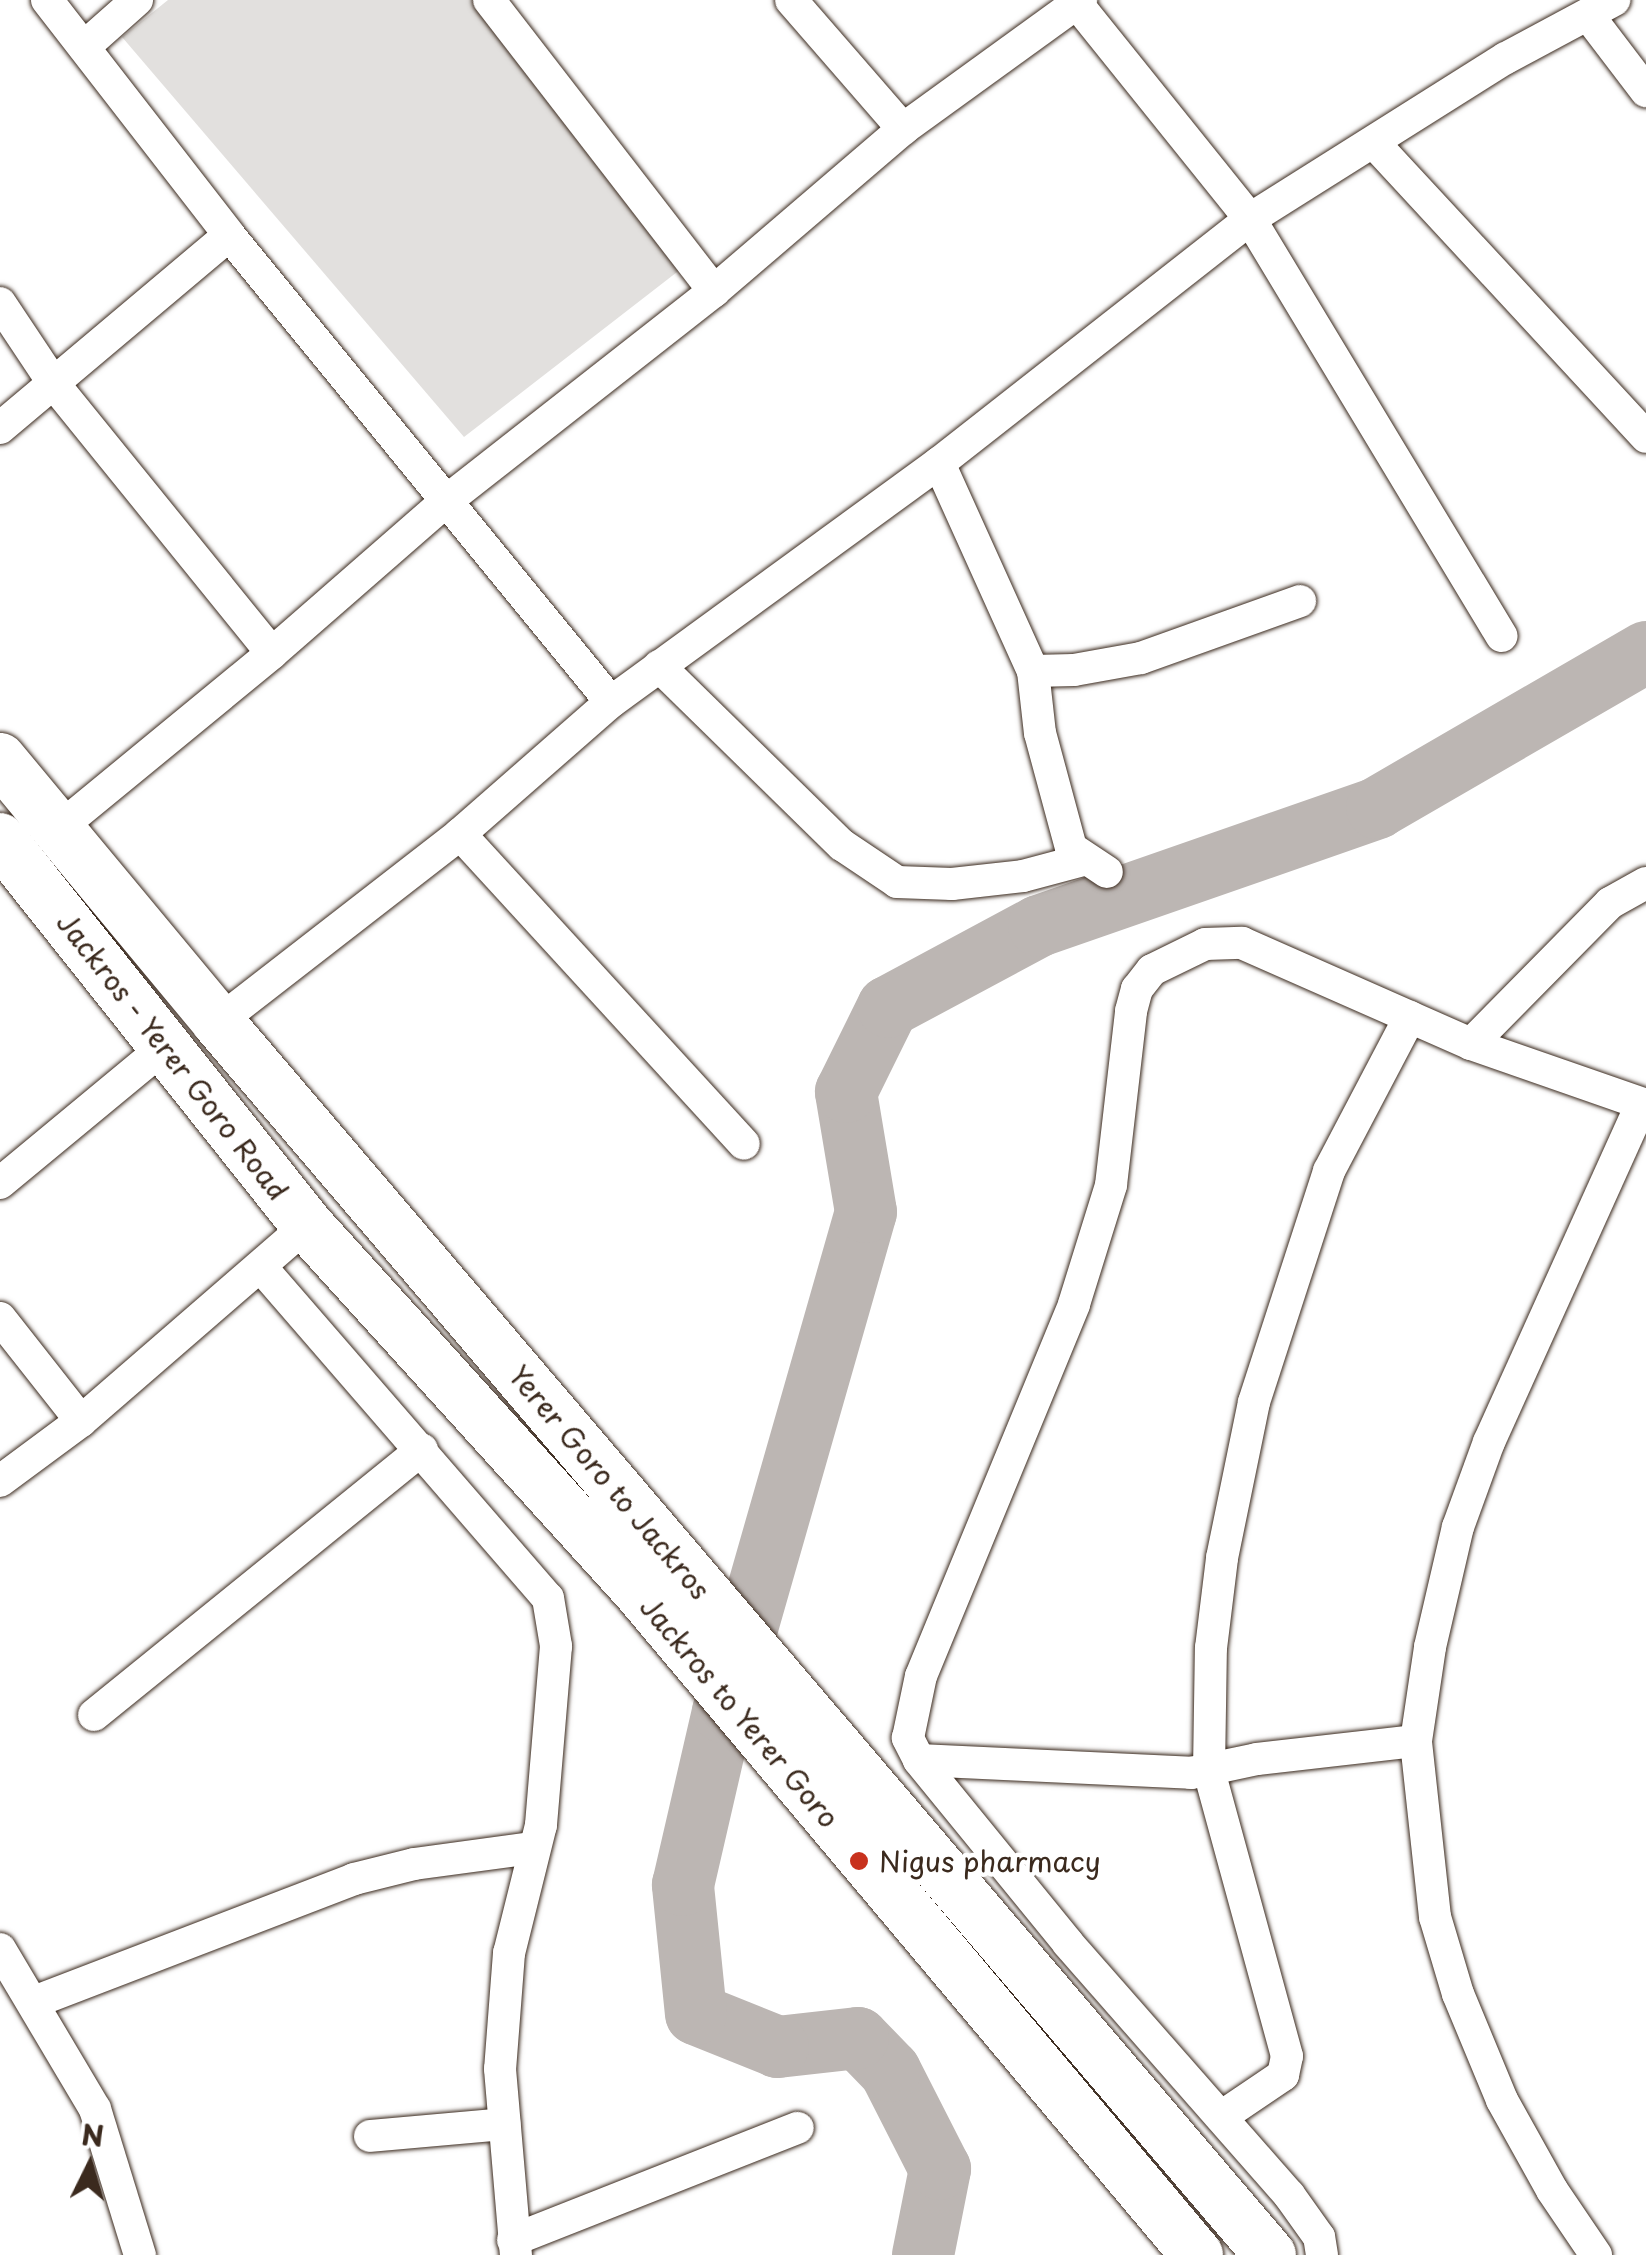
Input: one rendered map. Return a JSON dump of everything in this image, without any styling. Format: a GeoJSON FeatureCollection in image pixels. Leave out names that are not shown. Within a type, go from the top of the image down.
{"type":"FeatureCollection","features":[{"type":"Feature","properties":{"kind":"main road","name":"Yerer Goro to Jackros"},"geometry":{"type":"LineString","coordinates":[[0,759],[218,1022],[1270,2255]]}},
{"type":"Feature","properties":{"kind":"main road","name":"Jackros - Yerer Goro Road"},"geometry":{"type":"LineString","coordinates":[[0,839],[348,1272]]}},
{"type":"Feature","properties":{"kind":"main road","name":"Jackros to Yerer Goro"},"geometry":{"type":"LineString","coordinates":[[348,1272],[638,1590],[1197,2255]]}},
{"type":"Feature","properties":{"kind":"street"},"geometry":{"type":"LineString","coordinates":[[47,0],[229,235],[610,702]]}},
{"type":"Feature","properties":{"kind":"street"},"geometry":{"type":"LineString","coordinates":[[84,46],[137,0]]}},
{"type":"Feature","properties":{"kind":"street"},"geometry":{"type":"LineString","coordinates":[[489,0],[714,290]]}},
{"type":"Feature","properties":{"kind":"street"},"geometry":{"type":"LineString","coordinates":[[791,0],[903,129]]}},
{"type":"Feature","properties":{"kind":"street"},"geometry":{"type":"LineString","coordinates":[[58,829],[272,654],[445,502],[714,290],[903,129],[1077,1],[1250,219],[1502,636]]}},
{"type":"Feature","properties":{"kind":"street"},"geometry":{"type":"LineString","coordinates":[[218,1022],[460,834],[610,702],[940,463],[1250,219],[1375,144],[1506,58],[1601,8],[1646,91]]}},
{"type":"Feature","properties":{"kind":"street"},"geometry":{"type":"LineString","coordinates":[[1375,144],[1646,436]]}},
{"type":"Feature","properties":{"kind":"street"},"geometry":{"type":"LineString","coordinates":[[0,428],[229,235]]}},
{"type":"Feature","properties":{"kind":"street"},"geometry":{"type":"LineString","coordinates":[[0,302],[54,384],[272,654]]}},
{"type":"Feature","properties":{"kind":"street"},"geometry":{"type":"LineString","coordinates":[[659,666],[842,845],[897,882],[952,884],[1095,866],[1071,848],[1053,789],[1033,671],[940,463]]}},
{"type":"Feature","properties":{"kind":"street"},"geometry":{"type":"LineString","coordinates":[[1033,671],[1074,670],[1141,658],[1300,601]]}},
{"type":"Feature","properties":{"kind":"street"},"geometry":{"type":"LineString","coordinates":[[460,834],[744,1144]]}},
{"type":"Feature","properties":{"kind":"street"},"geometry":{"type":"LineString","coordinates":[[1471,1044],[1610,903],[1646,883]]}},
{"type":"Feature","properties":{"kind":"street"},"geometry":{"type":"LineString","coordinates":[[1322,2255],[1319,2238],[1289,2195],[1068,1944],[919,1760],[908,1738],[921,1676],[1039,1398],[1074,1304],[1111,1185],[1137,989],[1152,970],[1205,944],[1242,943],[1471,1044],[1644,1105],[1535,1336],[1464,1510],[1430,1647],[1416,1742],[1435,1918],[1458,1994],[1502,2100],[1552,2190],[1596,2255]]}},
{"type":"Feature","properties":{"kind":"street"},"geometry":{"type":"LineString","coordinates":[[1221,2117],[1283,2075],[1287,2056],[1209,1770],[1211,1648],[1218,1594],[1254,1402],[1329,1171],[1410,1018]]}},
{"type":"Feature","properties":{"kind":"street"},"geometry":{"type":"LineString","coordinates":[[0,1183],[167,1045]]}},
{"type":"Feature","properties":{"kind":"street"},"geometry":{"type":"LineString","coordinates":[[0,1482],[81,1421],[307,1225]]}},
{"type":"Feature","properties":{"kind":"street"},"geometry":{"type":"LineString","coordinates":[[261,1267],[548,1598],[555,1663],[541,1825],[509,1953],[500,2069],[514,2247],[798,2128]]}},
{"type":"Feature","properties":{"kind":"street"},"geometry":{"type":"LineString","coordinates":[[0,1318],[81,1421]]}},
{"type":"Feature","properties":{"kind":"street"},"geometry":{"type":"LineString","coordinates":[[94,1715],[422,1449]]}},
{"type":"Feature","properties":{"kind":"street"},"geometry":{"type":"LineString","coordinates":[[919,1760],[1156,1774],[1416,1742]]}},
{"type":"Feature","properties":{"kind":"street"},"geometry":{"type":"LineString","coordinates":[[34,2002],[354,1879],[414,1864],[534,1848]]}},
{"type":"Feature","properties":{"kind":"street"},"geometry":{"type":"LineString","coordinates":[[3,1958],[34,2002],[95,2110],[140,2255]]}},
{"type":"Feature","properties":{"kind":"street"},"geometry":{"type":"LineString","coordinates":[[370,2136],[504,2124]]}},
{"type":"Feature","properties":{"kind":"shaded area"},"geometry":{"type":"Polygon","coordinates":[[[168,0],[476,0],[681,269],[464,437],[122,37],[168,0]]]}},
{"type":"Feature","properties":{"kind":"waterway"},"geometry":{"type":"LineString","coordinates":[[923,2255],[940,2169],[890,2071],[858,2038],[778,2047],[696,2014],[683,1885],[723,1712],[866,1212],[846,1092],[888,1007],[1039,926],[1377,808],[1646,652]]}},
{"type":"Feature","properties":{"kind":"place","name":"Nigus pharmacy"},"geometry":{"type":"Point","coordinates":[859,1861]}}]}
